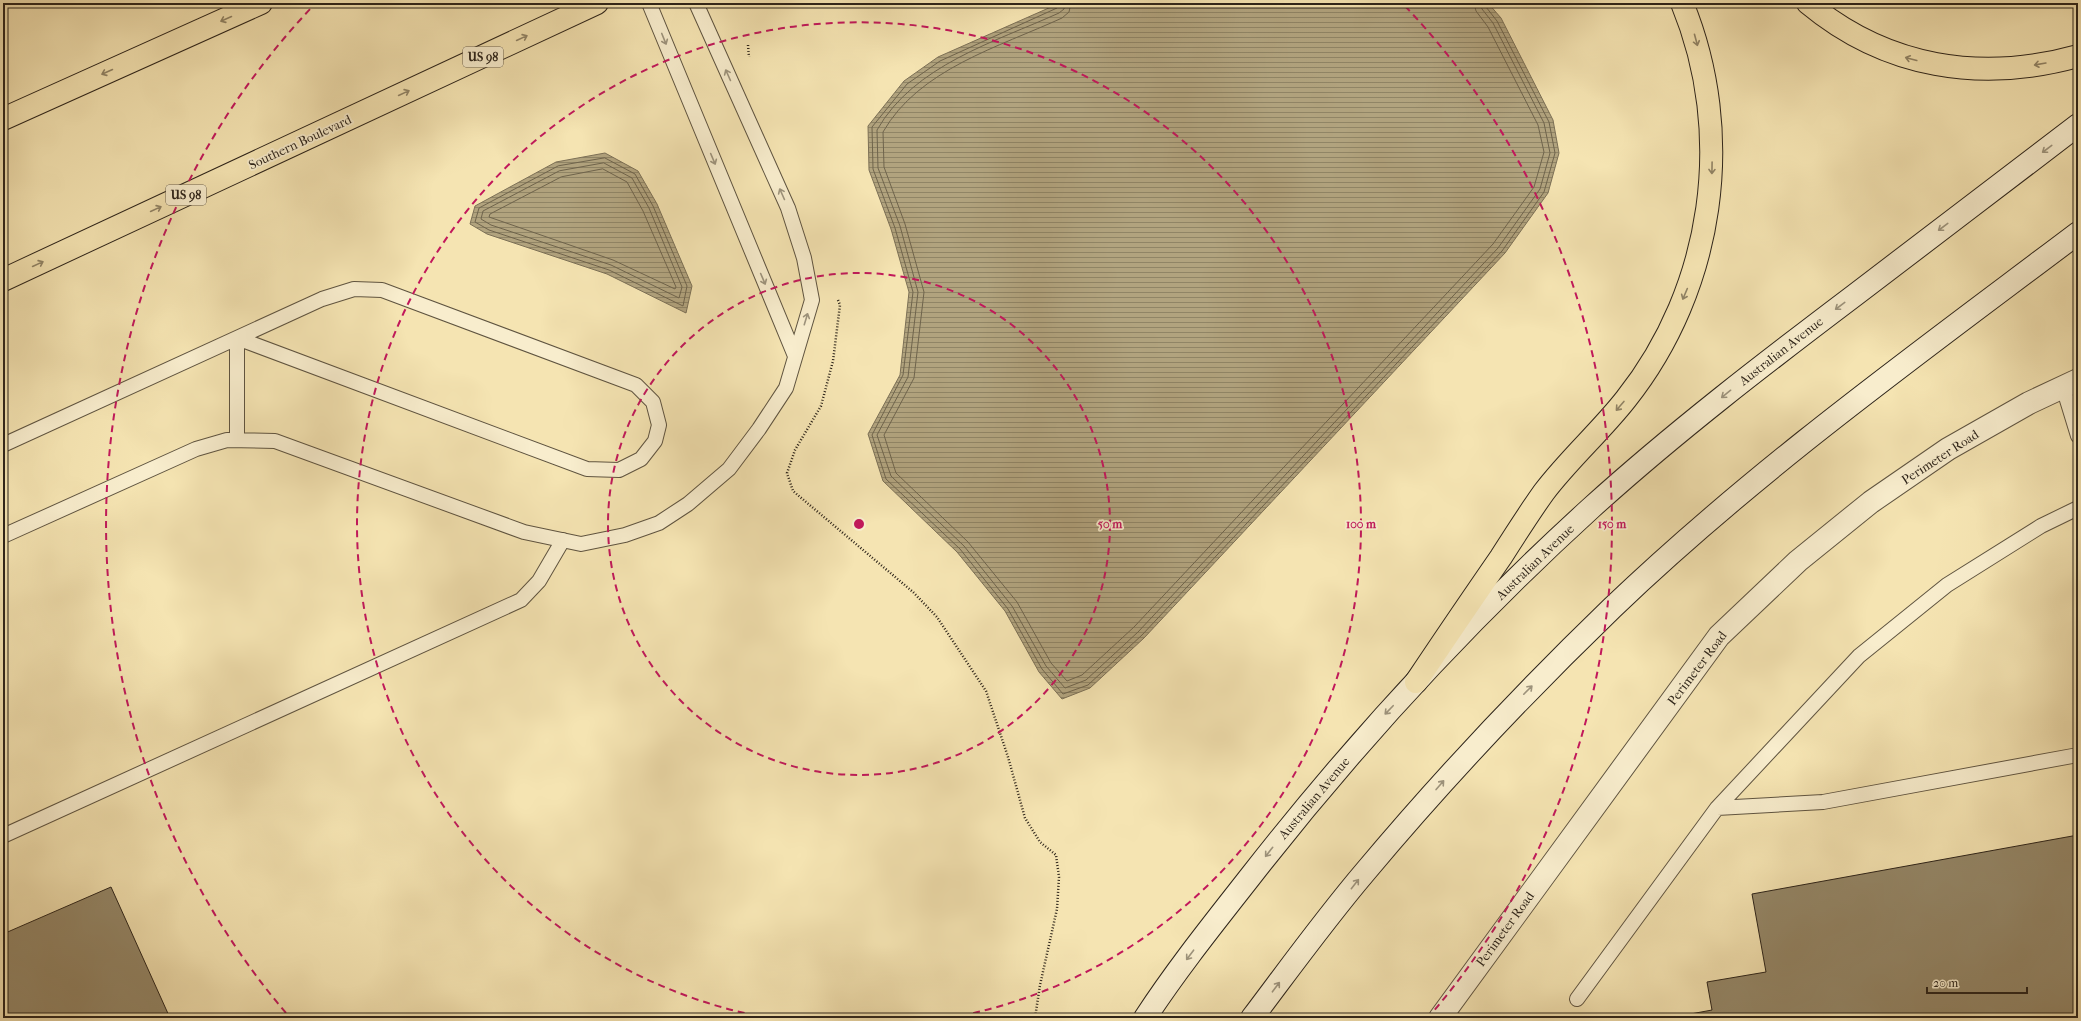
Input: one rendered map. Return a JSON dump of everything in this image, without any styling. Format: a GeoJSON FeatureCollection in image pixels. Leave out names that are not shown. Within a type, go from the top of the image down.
{"type":"FeatureCollection","features":[{"type":"Feature","properties":{"kind":"highway"},"geometry":{"type":"LineString","coordinates":[[3,119],[262,3]]}},
{"type":"Feature","properties":{"kind":"highway","name":"Southern Boulevard"},"geometry":{"type":"LineString","coordinates":[[3,280],[597,3]]}},
{"type":"Feature","properties":{"kind":"highway"},"geometry":{"type":"LineString","coordinates":[[1416,682],[1545,492],[1627,399],[1665,340],[1689,286],[1699,254],[1707,215],[1712,177],[1713,141],[1703,65],[1692,26],[1682,3]]}},
{"type":"Feature","properties":{"kind":"highway"},"geometry":{"type":"LineString","coordinates":[[1808,3],[1844,29],[1875,45],[1907,58],[1941,66],[1975,69],[2004,69],[2060,61],[2078,56]]}},
{"type":"Feature","properties":{"kind":"main road","name":"Australian Avenue"},"geometry":{"type":"LineString","coordinates":[[1145,1018],[1209,929],[1295,819],[1375,725],[1545,552],[1653,455],[1794,341],[2078,125]]}},
{"type":"Feature","properties":{"kind":"main road"},"geometry":{"type":"LineString","coordinates":[[1252,1018],[1364,874],[1444,781],[1526,692],[1614,606],[1703,526],[1798,447],[1892,373],[2078,233]]}},
{"type":"Feature","properties":{"kind":"main road","name":"Perimeter Road"},"geometry":{"type":"LineString","coordinates":[[1440,1018],[1719,636],[1798,561],[1871,502],[1948,449],[2029,403],[2070,383]]}},
{"type":"Feature","properties":{"kind":"lane"},"geometry":{"type":"LineString","coordinates":[[649,3],[795,356]]}},
{"type":"Feature","properties":{"kind":"lane"},"geometry":{"type":"LineString","coordinates":[[3,536],[196,449],[227,440],[275,441],[524,532],[581,544],[625,535],[659,523],[688,504],[729,469],[759,429],[786,388],[812,300],[804,258],[788,208],[696,3]]}},
{"type":"Feature","properties":{"kind":"lane"},"geometry":{"type":"LineString","coordinates":[[3,445],[322,299],[354,289],[382,290],[636,385],[653,402],[659,425],[655,441],[641,459],[619,470],[587,469],[237,338]]}},
{"type":"Feature","properties":{"kind":"lane"},"geometry":{"type":"LineString","coordinates":[[237,338],[237,440]]}},
{"type":"Feature","properties":{"kind":"lane"},"geometry":{"type":"LineString","coordinates":[[2070,383],[2078,436]]}},
{"type":"Feature","properties":{"kind":"lane"},"geometry":{"type":"LineString","coordinates":[[1577,999],[1717,808],[1859,656],[1947,585],[2041,526],[2078,508]]}},
{"type":"Feature","properties":{"kind":"lane"},"geometry":{"type":"LineString","coordinates":[[3,836],[521,600],[539,581],[563,540]]}},
{"type":"Feature","properties":{"kind":"lane"},"geometry":{"type":"LineString","coordinates":[[1717,808],[1823,802],[2078,755]]}},
{"type":"Feature","properties":{"kind":"path"},"geometry":{"type":"LineString","coordinates":[[748,45],[750,64]]}},
{"type":"Feature","properties":{"kind":"path"},"geometry":{"type":"LineString","coordinates":[[838,298],[840,305],[833,361],[821,406],[795,450],[788,473],[793,491],[913,592],[937,617],[986,692],[1008,757],[1025,818],[1040,842],[1056,855],[1059,877],[1057,909],[1040,985],[1035,1018]]}},
{"type":"Feature","properties":{"kind":"water"},"geometry":{"type":"Polygon","coordinates":[[[1060,3],[1488,3],[1501,18],[1553,120],[1559,153],[1548,193],[1505,253],[1144,638],[1090,688],[1062,699],[1039,672],[1005,611],[957,552],[883,481],[868,434],[900,375],[909,292],[891,229],[869,170],[868,126],[904,81],[938,57],[1060,3]]]}},
{"type":"Feature","properties":{"kind":"water"},"geometry":{"type":"Polygon","coordinates":[[[605,153],[638,171],[657,204],[692,286],[686,313],[607,274],[487,234],[470,224],[475,206],[556,162],[605,153]]]}},
{"type":"Feature","properties":{"kind":"building"},"geometry":{"type":"Polygon","coordinates":[[[2078,835],[2078,1018],[1669,1018],[1712,1010],[1707,982],[1766,972],[1752,894],[2078,835]]]}},
{"type":"Feature","properties":{"kind":"building"},"geometry":{"type":"Polygon","coordinates":[[[111,887],[170,1018],[3,1018],[3,934],[111,887]]]}}]}
